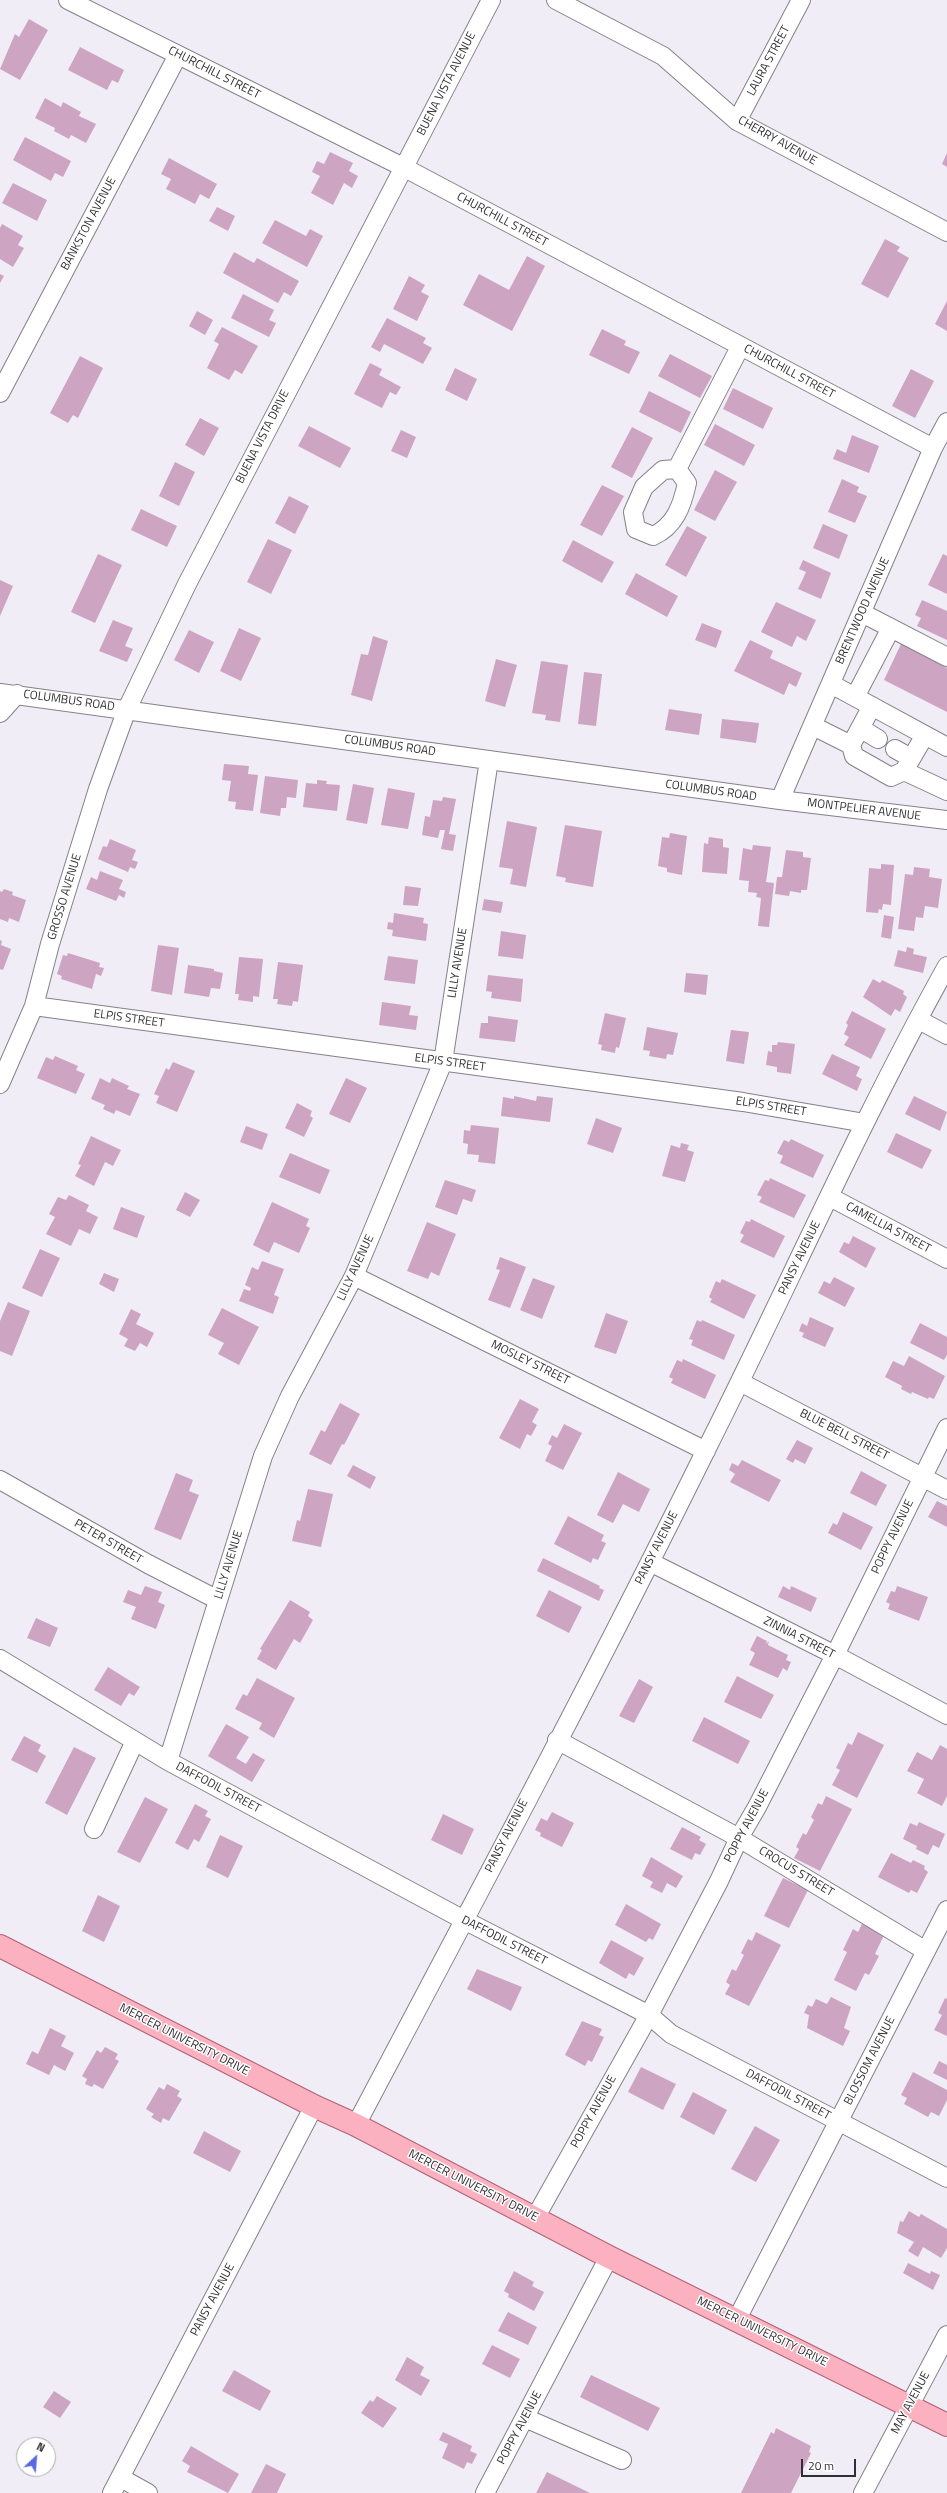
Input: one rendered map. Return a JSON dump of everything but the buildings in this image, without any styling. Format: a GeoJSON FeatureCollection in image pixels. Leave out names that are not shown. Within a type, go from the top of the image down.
{"type":"FeatureCollection","features":[{"type":"Feature","properties":{"kind":"main road","name":"MERCER UNIVERSITY DRIVE"},"geometry":{"type":"LineString","coordinates":[[2,1952],[356,2126],[609,2257],[737,2319],[947,2425]]}},
{"type":"Feature","properties":{"kind":"street","name":"CHURCHILL STREET"},"geometry":{"type":"LineString","coordinates":[[68,0],[403,167],[933,448]]}},
{"type":"Feature","properties":{"kind":"street","name":"BUENA VISTA AVENUE"},"geometry":{"type":"LineString","coordinates":[[403,167],[490,0]]}},
{"type":"Feature","properties":{"kind":"street","name":"CHERRY AVENUE"},"geometry":{"type":"LineString","coordinates":[[556,0],[663,56],[737,121],[947,232]]}},
{"type":"Feature","properties":{"kind":"street","name":"LAURA STREET"},"geometry":{"type":"LineString","coordinates":[[737,121],[801,0]]}},
{"type":"Feature","properties":{"kind":"street","name":"BANKSTON AVENUE"},"geometry":{"type":"LineString","coordinates":[[0,393],[178,54]]}},
{"type":"Feature","properties":{"kind":"street","name":"BUENA VISTA DRIVE"},"geometry":{"type":"LineString","coordinates":[[127,709],[187,584],[403,167]]}},
{"type":"Feature","properties":{"kind":"street"},"geometry":{"type":"LineString","coordinates":[[677,469],[740,347]]}},
{"type":"Feature","properties":{"kind":"street","name":"BRENTWOOD AVENUE"},"geometry":{"type":"LineString","coordinates":[[780,800],[933,448],[947,422]]}},
{"type":"Feature","properties":{"kind":"street"},"geometry":{"type":"LineString","coordinates":[[862,613],[947,657]]}},
{"type":"Feature","properties":{"kind":"street"},"geometry":{"type":"LineString","coordinates":[[855,697],[891,628]]}},
{"type":"Feature","properties":{"kind":"street"},"geometry":{"type":"LineString","coordinates":[[831,684],[947,747]]}},
{"type":"Feature","properties":{"kind":"street"},"geometry":{"type":"LineString","coordinates":[[0,713],[9,693]]}},
{"type":"Feature","properties":{"kind":"street","name":"COLUMBUS ROAD"},"geometry":{"type":"LineString","coordinates":[[9,693],[780,800]]}},
{"type":"Feature","properties":{"kind":"street"},"geometry":{"type":"LineString","coordinates":[[872,706],[851,745],[854,756],[891,777],[908,765],[925,735]]}},
{"type":"Feature","properties":{"kind":"street","name":"GROSSO AVENUE"},"geometry":{"type":"LineString","coordinates":[[0,1084],[34,1006],[50,944],[98,789],[127,709]]}},
{"type":"Feature","properties":{"kind":"street"},"geometry":{"type":"LineString","coordinates":[[813,726],[851,745]]}},
{"type":"Feature","properties":{"kind":"street"},"geometry":{"type":"LineString","coordinates":[[860,728],[878,739]]}},
{"type":"Feature","properties":{"kind":"street"},"geometry":{"type":"LineString","coordinates":[[895,749],[908,765],[947,791]]}},
{"type":"Feature","properties":{"kind":"street","name":"LILLY AVENUE"},"geometry":{"type":"LineString","coordinates":[[168,1761],[263,1456],[290,1396],[354,1276],[443,1062],[489,760]]}},
{"type":"Feature","properties":{"kind":"street","name":"MONTPELIER AVENUE"},"geometry":{"type":"LineString","coordinates":[[780,800],[947,820]]}},
{"type":"Feature","properties":{"kind":"street","name":"PANSY AVENUE"},"geometry":{"type":"LineString","coordinates":[[356,2126],[650,1562],[740,1382],[865,1123],[947,966]]}},
{"type":"Feature","properties":{"kind":"street","name":"ELPIS STREET"},"geometry":{"type":"LineString","coordinates":[[34,1006],[743,1102],[865,1123]]}},
{"type":"Feature","properties":{"kind":"street"},"geometry":{"type":"LineString","coordinates":[[919,1020],[947,1035]]}},
{"type":"Feature","properties":{"kind":"street","name":"CAMELLIA STREET"},"geometry":{"type":"LineString","coordinates":[[830,1198],[947,1259]]}},
{"type":"Feature","properties":{"kind":"street","name":"MOSLEY STREET"},"geometry":{"type":"LineString","coordinates":[[354,1276],[706,1451]]}},
{"type":"Feature","properties":{"kind":"street","name":"BLUE BELL STREET"},"geometry":{"type":"LineString","coordinates":[[740,1382],[923,1476],[947,1490]]}},
{"type":"Feature","properties":{"kind":"street","name":"POPPY AVENUE"},"geometry":{"type":"LineString","coordinates":[[535,2218],[649,2015],[719,1881],[739,1838],[757,1807],[835,1655],[947,1428]]}},
{"type":"Feature","properties":{"kind":"street","name":"PETER STREET"},"geometry":{"type":"LineString","coordinates":[[0,1480],[148,1564],[218,1600]]}},
{"type":"Feature","properties":{"kind":"street","name":"ZINNIA STREET"},"geometry":{"type":"LineString","coordinates":[[650,1562],[835,1655],[947,1715]]}},
{"type":"Feature","properties":{"kind":"street","name":"DAFFODIL STREET"},"geometry":{"type":"LineString","coordinates":[[0,1659],[168,1761],[464,1920],[649,2015],[671,2034],[947,2178]]}},
{"type":"Feature","properties":{"kind":"street","name":"CROCUS STREET"},"geometry":{"type":"LineString","coordinates":[[557,1740],[739,1838],[926,1951]]}},
{"type":"Feature","properties":{"kind":"street"},"geometry":{"type":"LineString","coordinates":[[94,1828],[135,1741]]}},
{"type":"Feature","properties":{"kind":"street","name":"BLOSSOM AVENUE"},"geometry":{"type":"LineString","coordinates":[[737,2319],[947,1910]]}},
{"type":"Feature","properties":{"kind":"street","name":"PANSY AVENUE"},"geometry":{"type":"LineString","coordinates":[[116,2485],[314,2106]]}},
{"type":"Feature","properties":{"kind":"street","name":"POPPY AVENUE"},"geometry":{"type":"LineString","coordinates":[[486,2493],[609,2257]]}},
{"type":"Feature","properties":{"kind":"street","name":"MAY AVENUE"},"geometry":{"type":"LineString","coordinates":[[863,2493],[947,2335]]}},
{"type":"Feature","properties":{"kind":"street"},"geometry":{"type":"LineString","coordinates":[[525,2418],[622,2460]]}},
{"type":"Feature","properties":{"kind":"street"},"geometry":{"type":"LineString","coordinates":[[116,2485],[148,2493]]}}]}
